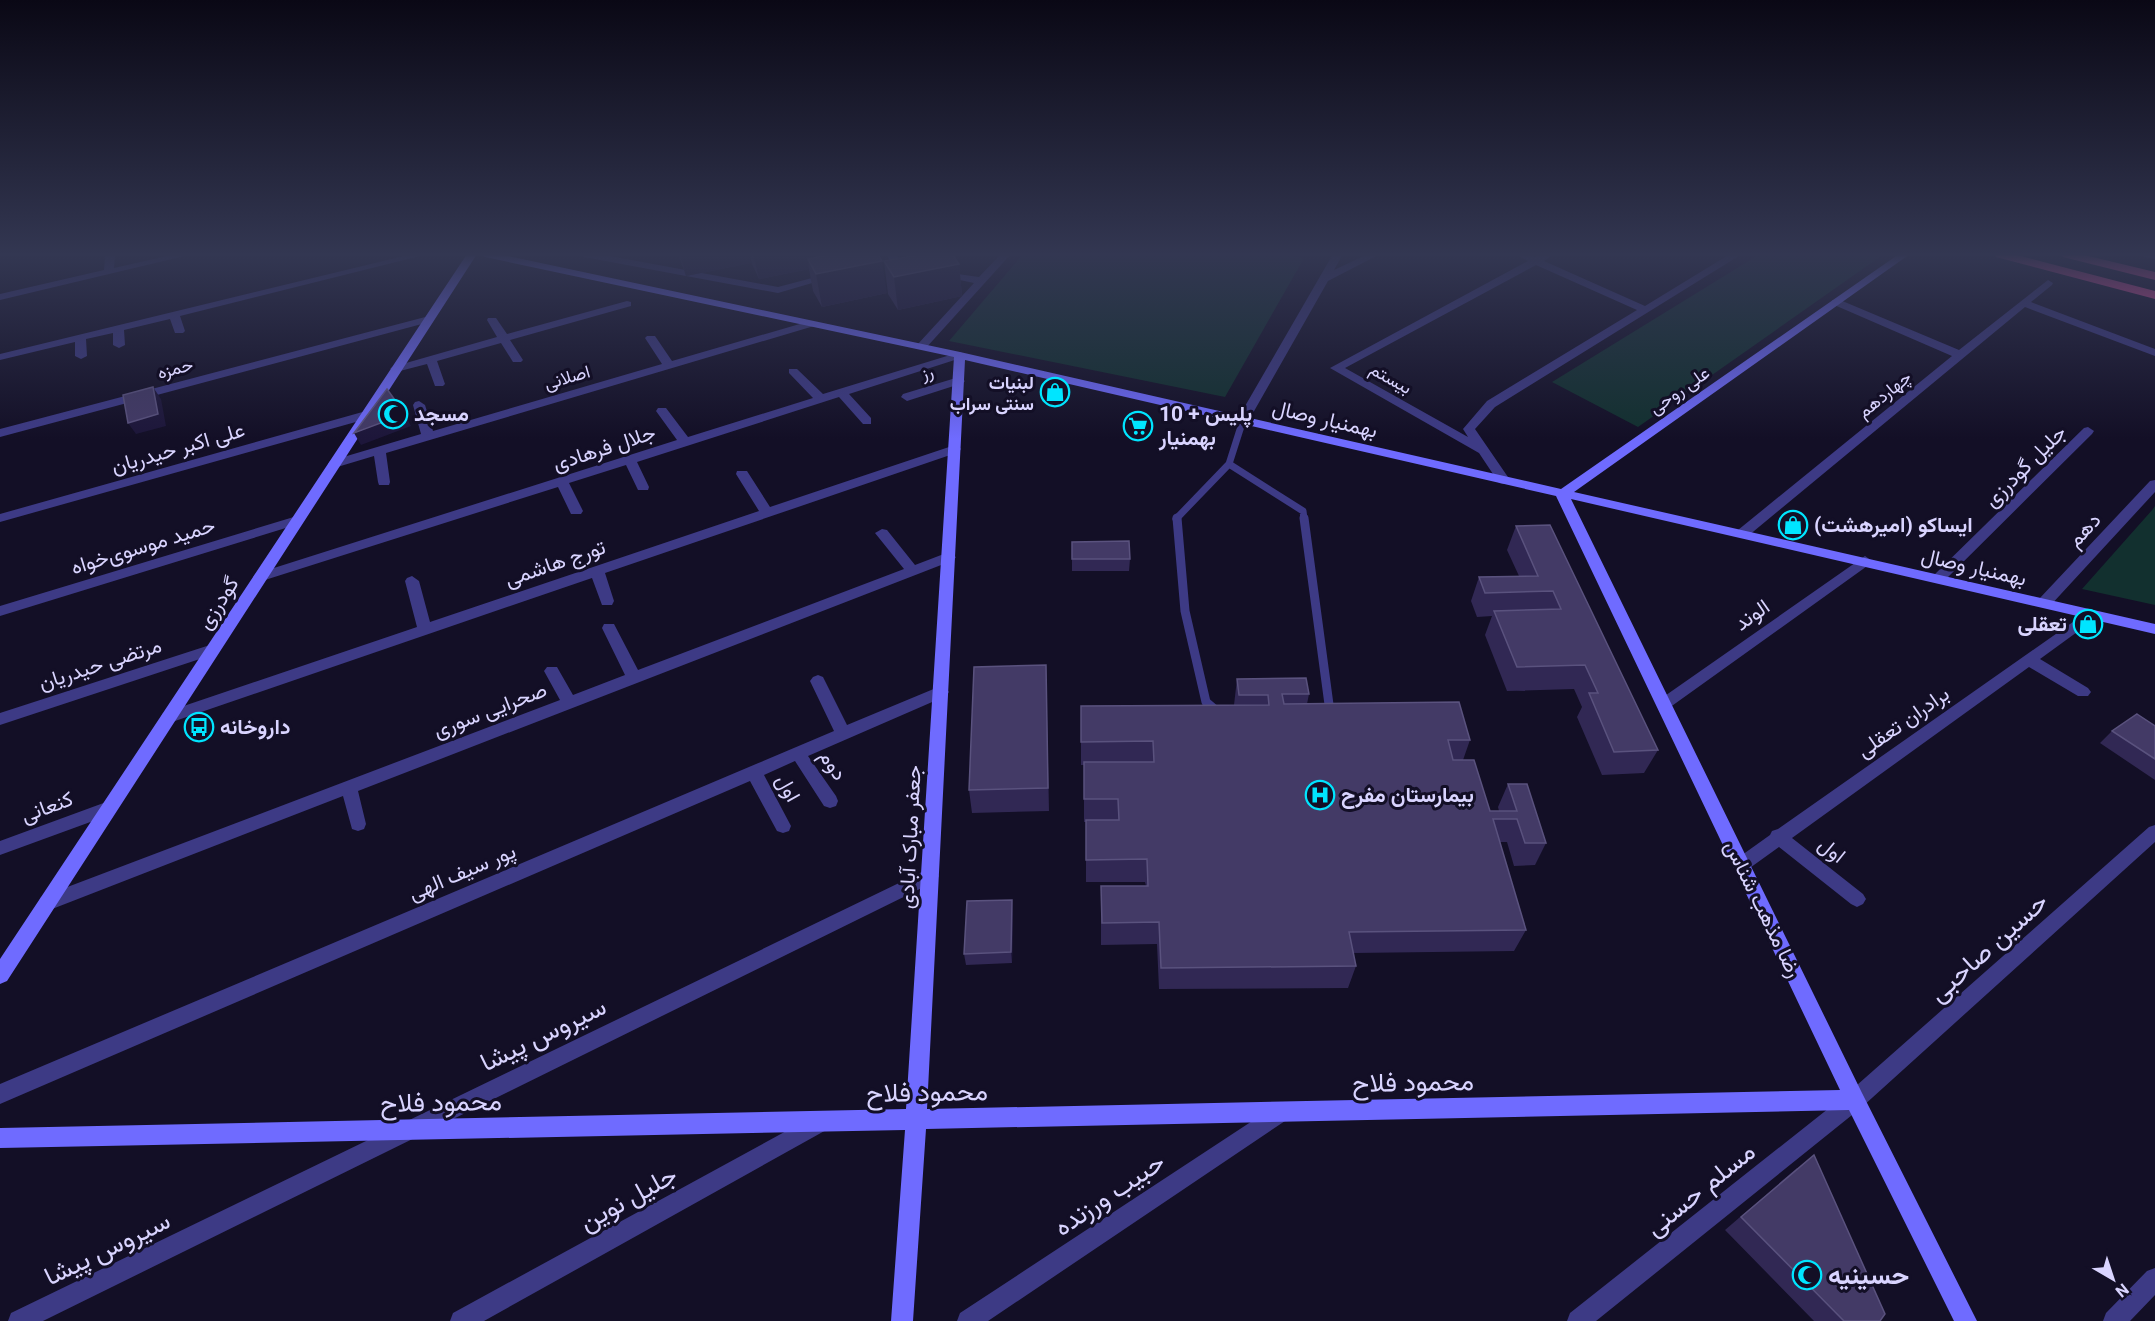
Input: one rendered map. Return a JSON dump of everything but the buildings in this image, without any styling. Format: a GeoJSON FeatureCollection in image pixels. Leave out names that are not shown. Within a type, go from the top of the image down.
{"type":"FeatureCollection","features":[{"type":"Feature","properties":{"kind":"street"},"geometry":{"type":"LineString","coordinates":[[0,357],[171,316]]}},
{"type":"Feature","properties":{"kind":"street"},"geometry":{"type":"LineString","coordinates":[[174,316],[179,331]]}},
{"type":"Feature","properties":{"kind":"street","name":"گودرزی"},"geometry":{"type":"LineString","coordinates":[[0,975],[431,316]]}},
{"type":"Feature","properties":{"kind":"street"},"geometry":{"type":"LineString","coordinates":[[396,369],[586,316]]}},
{"type":"Feature","properties":{"kind":"street","name":"بهمنیار وصال"},"geometry":{"type":"LineString","coordinates":[[772,316],[960,355],[2155,629]]}},
{"type":"Feature","properties":{"kind":"street"},"geometry":{"type":"LineString","coordinates":[[921,347],[950,316]]}},
{"type":"Feature","properties":{"kind":"street"},"geometry":{"type":"LineString","coordinates":[[1243,420],[1302,316]]}},
{"type":"Feature","properties":{"kind":"street","name":"بیستم"},"geometry":{"type":"LineString","coordinates":[[1434,316],[1336,368],[1483,450]]}},
{"type":"Feature","properties":{"kind":"street"},"geometry":{"type":"LineString","coordinates":[[1504,480],[1469,429],[1491,404],[1636,316]]}},
{"type":"Feature","properties":{"kind":"street","name":"علی روحی"},"geometry":{"type":"LineString","coordinates":[[1562,494],[1818,316]]}},
{"type":"Feature","properties":{"kind":"street"},"geometry":{"type":"LineString","coordinates":[[1866,316],[1960,355]]}},
{"type":"Feature","properties":{"kind":"street","name":"چهاردهم"},"geometry":{"type":"LineString","coordinates":[[1743,533],[2008,316]]}},
{"type":"Feature","properties":{"kind":"street"},"geometry":{"type":"LineString","coordinates":[[2056,316],[2155,354],[2150,360],[2155,362]]}},
{"type":"Feature","properties":{"kind":"street","name":"حمزه"},"geometry":{"type":"LineString","coordinates":[[0,433],[429,319]]}},
{"type":"Feature","properties":{"kind":"street"},"geometry":{"type":"LineString","coordinates":[[492,320],[517,360]]}},
{"type":"Feature","properties":{"kind":"street","name":"اصلانی"},"geometry":{"type":"LineString","coordinates":[[334,464],[810,324]]}},
{"type":"Feature","properties":{"kind":"street"},"geometry":{"type":"LineString","coordinates":[[118,328],[119,345]]}},
{"type":"Feature","properties":{"kind":"street"},"geometry":{"type":"LineString","coordinates":[[80,337],[81,356]]}},
{"type":"Feature","properties":{"kind":"street"},"geometry":{"type":"LineString","coordinates":[[651,338],[669,365]]}},
{"type":"Feature","properties":{"kind":"street","name":"جعفر مبارک آبادی"},"geometry":{"type":"LineString","coordinates":[[902,1321],[916,1119],[960,355]]}},
{"type":"Feature","properties":{"kind":"street","name":"جلال فرهادی"},"geometry":{"type":"LineString","coordinates":[[260,577],[960,355]]}},
{"type":"Feature","properties":{"kind":"street"},"geometry":{"type":"LineString","coordinates":[[431,360],[439,384]]}},
{"type":"Feature","properties":{"kind":"street"},"geometry":{"type":"LineString","coordinates":[[793,371],[821,399]]}},
{"type":"Feature","properties":{"kind":"street","name":"رز"},"geometry":{"type":"LineString","coordinates":[[907,397],[959,381]]}},
{"type":"Feature","properties":{"kind":"street"},"geometry":{"type":"LineString","coordinates":[[842,393],[867,421]]}},
{"type":"Feature","properties":{"kind":"street"},"geometry":{"type":"LineString","coordinates":[[419,405],[428,436]]}},
{"type":"Feature","properties":{"kind":"street"},"geometry":{"type":"LineString","coordinates":[[662,411],[685,442]]}},
{"type":"Feature","properties":{"kind":"street","name":"علی اکبر حیدریان"},"geometry":{"type":"LineString","coordinates":[[0,518],[366,415]]}},
{"type":"Feature","properties":{"kind":"street","name":"جلیل گودرزی"},"geometry":{"type":"LineString","coordinates":[[1938,579],[2088,431]]}},
{"type":"Feature","properties":{"kind":"street","name":"تورج هاشمی"},"geometry":{"type":"LineString","coordinates":[[169,717],[955,449]]}},
{"type":"Feature","properties":{"kind":"street"},"geometry":{"type":"LineString","coordinates":[[379,451],[384,482]]}},
{"type":"Feature","properties":{"kind":"street"},"geometry":{"type":"LineString","coordinates":[[630,460],[643,487]]}},
{"type":"Feature","properties":{"kind":"street"},"geometry":{"type":"LineString","coordinates":[[742,474],[766,513]]}},
{"type":"Feature","properties":{"kind":"street"},"geometry":{"type":"LineString","coordinates":[[562,482],[576,511]]}},
{"type":"Feature","properties":{"kind":"street","name":"دهم"},"geometry":{"type":"LineString","coordinates":[[2044,603],[2155,484]]}},
{"type":"Feature","properties":{"kind":"street","name":"رضا مذهب شناس"},"geometry":{"type":"LineString","coordinates":[[1562,494],[1855,1100],[1966,1321]]}},
{"type":"Feature","properties":{"kind":"street","name":"حمید موسوی‌خواه"},"geometry":{"type":"LineString","coordinates":[[0,611],[297,520]]}},
{"type":"Feature","properties":{"kind":"street"},"geometry":{"type":"LineString","coordinates":[[882,533],[913,571]]}},
{"type":"Feature","properties":{"kind":"street","name":"صحرایی سوری"},"geometry":{"type":"LineString","coordinates":[[47,903],[949,557]]}},
{"type":"Feature","properties":{"kind":"street","name":"الوند"},"geometry":{"type":"LineString","coordinates":[[1664,704],[1865,561]]}},
{"type":"Feature","properties":{"kind":"street"},"geometry":{"type":"LineString","coordinates":[[597,571],[607,601]]}},
{"type":"Feature","properties":{"kind":"street"},"geometry":{"type":"LineString","coordinates":[[412,581],[425,630]]}},
{"type":"Feature","properties":{"kind":"street","name":"برادران تعقلی"},"geometry":{"type":"LineString","coordinates":[[1741,865],[2090,615]]}},
{"type":"Feature","properties":{"kind":"street"},"geometry":{"type":"LineString","coordinates":[[609,628],[634,678]]}},
{"type":"Feature","properties":{"kind":"street","name":"مرتضی حیدریان"},"geometry":{"type":"LineString","coordinates":[[0,719],[213,649]]}},
{"type":"Feature","properties":{"kind":"street"},"geometry":{"type":"LineString","coordinates":[[2028,659],[2083,692]]}},
{"type":"Feature","properties":{"kind":"street"},"geometry":{"type":"LineString","coordinates":[[552,671],[569,703]]}},
{"type":"Feature","properties":{"kind":"street"},"geometry":{"type":"LineString","coordinates":[[818,681],[843,734]]}},
{"type":"Feature","properties":{"kind":"street","name":"پور سیف الهی"},"geometry":{"type":"LineString","coordinates":[[0,1094],[941,692]]}},
{"type":"Feature","properties":{"kind":"street","name":"دوم"},"geometry":{"type":"LineString","coordinates":[[798,753],[830,801]]}},
{"type":"Feature","properties":{"kind":"street","name":"اول"},"geometry":{"type":"LineString","coordinates":[[753,772],[783,826]]}},
{"type":"Feature","properties":{"kind":"street"},"geometry":{"type":"LineString","coordinates":[[349,787],[358,824]]}},
{"type":"Feature","properties":{"kind":"street","name":"کنعانی"},"geometry":{"type":"LineString","coordinates":[[0,848],[110,808]]}},
{"type":"Feature","properties":{"kind":"street","name":"حسین صاحبی"},"geometry":{"type":"LineString","coordinates":[[1855,1100],[2155,832]]}},
{"type":"Feature","properties":{"kind":"street","name":"اول"},"geometry":{"type":"LineString","coordinates":[[1779,836],[1857,899]]}},
{"type":"Feature","properties":{"kind":"street","name":"سیروس پیشا"},"geometry":{"type":"LineString","coordinates":[[19,1321],[930,876]]}},
{"type":"Feature","properties":{"kind":"street","name":"محمود فلاح"},"geometry":{"type":"LineString","coordinates":[[0,1138],[1855,1100]]}},
{"type":"Feature","properties":{"kind":"street","name":"مسلم حسنی"},"geometry":{"type":"LineString","coordinates":[[1578,1321],[1855,1100]]}},
{"type":"Feature","properties":{"kind":"street","name":"حبیب ورزنده"},"geometry":{"type":"LineString","coordinates":[[968,1321],[1281,1112]]}},
{"type":"Feature","properties":{"kind":"street","name":"جلیل نوین"},"geometry":{"type":"LineString","coordinates":[[461,1321],[822,1121]]}},
{"type":"Feature","properties":{"kind":"street"},"geometry":{"type":"LineString","coordinates":[[2114,1321],[2155,1279]]}},
{"type":"Feature","properties":{"kind":"lane"},"geometry":{"type":"LineString","coordinates":[[1226,718],[1206,702],[1185,611],[1176,519],[1229,464],[1243,420]]}},
{"type":"Feature","properties":{"kind":"lane"},"geometry":{"type":"LineString","coordinates":[[1229,464],[1303,511],[1329,712],[1321,718]]}},
{"type":"Feature","properties":{"kind":"green space"},"geometry":{"type":"Polygon","coordinates":[[[971,316],[1271,316],[1225,397],[949,341],[971,316]]]}},
{"type":"Feature","properties":{"kind":"green space"},"geometry":{"type":"Polygon","coordinates":[[[1660,316],[1796,316],[1638,427],[1552,382],[1660,316]]]}},
{"type":"Feature","properties":{"kind":"green space"},"geometry":{"type":"Polygon","coordinates":[[[2155,506],[2155,605],[2082,589],[2153,509],[2155,506]]]}},
{"type":"Feature","properties":{"kind":"place","name":"لبنیات سنتی سراب"},"geometry":{"type":"Point","coordinates":[1055,392]}},
{"type":"Feature","properties":{"kind":"place","name":"مسجد"},"geometry":{"type":"Point","coordinates":[393,414]}},
{"type":"Feature","properties":{"kind":"place","name":"پلیس + 10 بهمنیار"},"geometry":{"type":"Point","coordinates":[1138,426]}},
{"type":"Feature","properties":{"kind":"place","name":"ایساکو (امیرهشت)"},"geometry":{"type":"Point","coordinates":[1793,525]}},
{"type":"Feature","properties":{"kind":"place","name":"تعقلی"},"geometry":{"type":"Point","coordinates":[2088,624]}},
{"type":"Feature","properties":{"kind":"place","name":"داروخانه"},"geometry":{"type":"Point","coordinates":[199,727]}},
{"type":"Feature","properties":{"kind":"place","name":"بیمارستان مفرح"},"geometry":{"type":"Point","coordinates":[1320,795]}},
{"type":"Feature","properties":{"kind":"place","name":"حسینیه"},"geometry":{"type":"Point","coordinates":[1807,1275]}}]}
